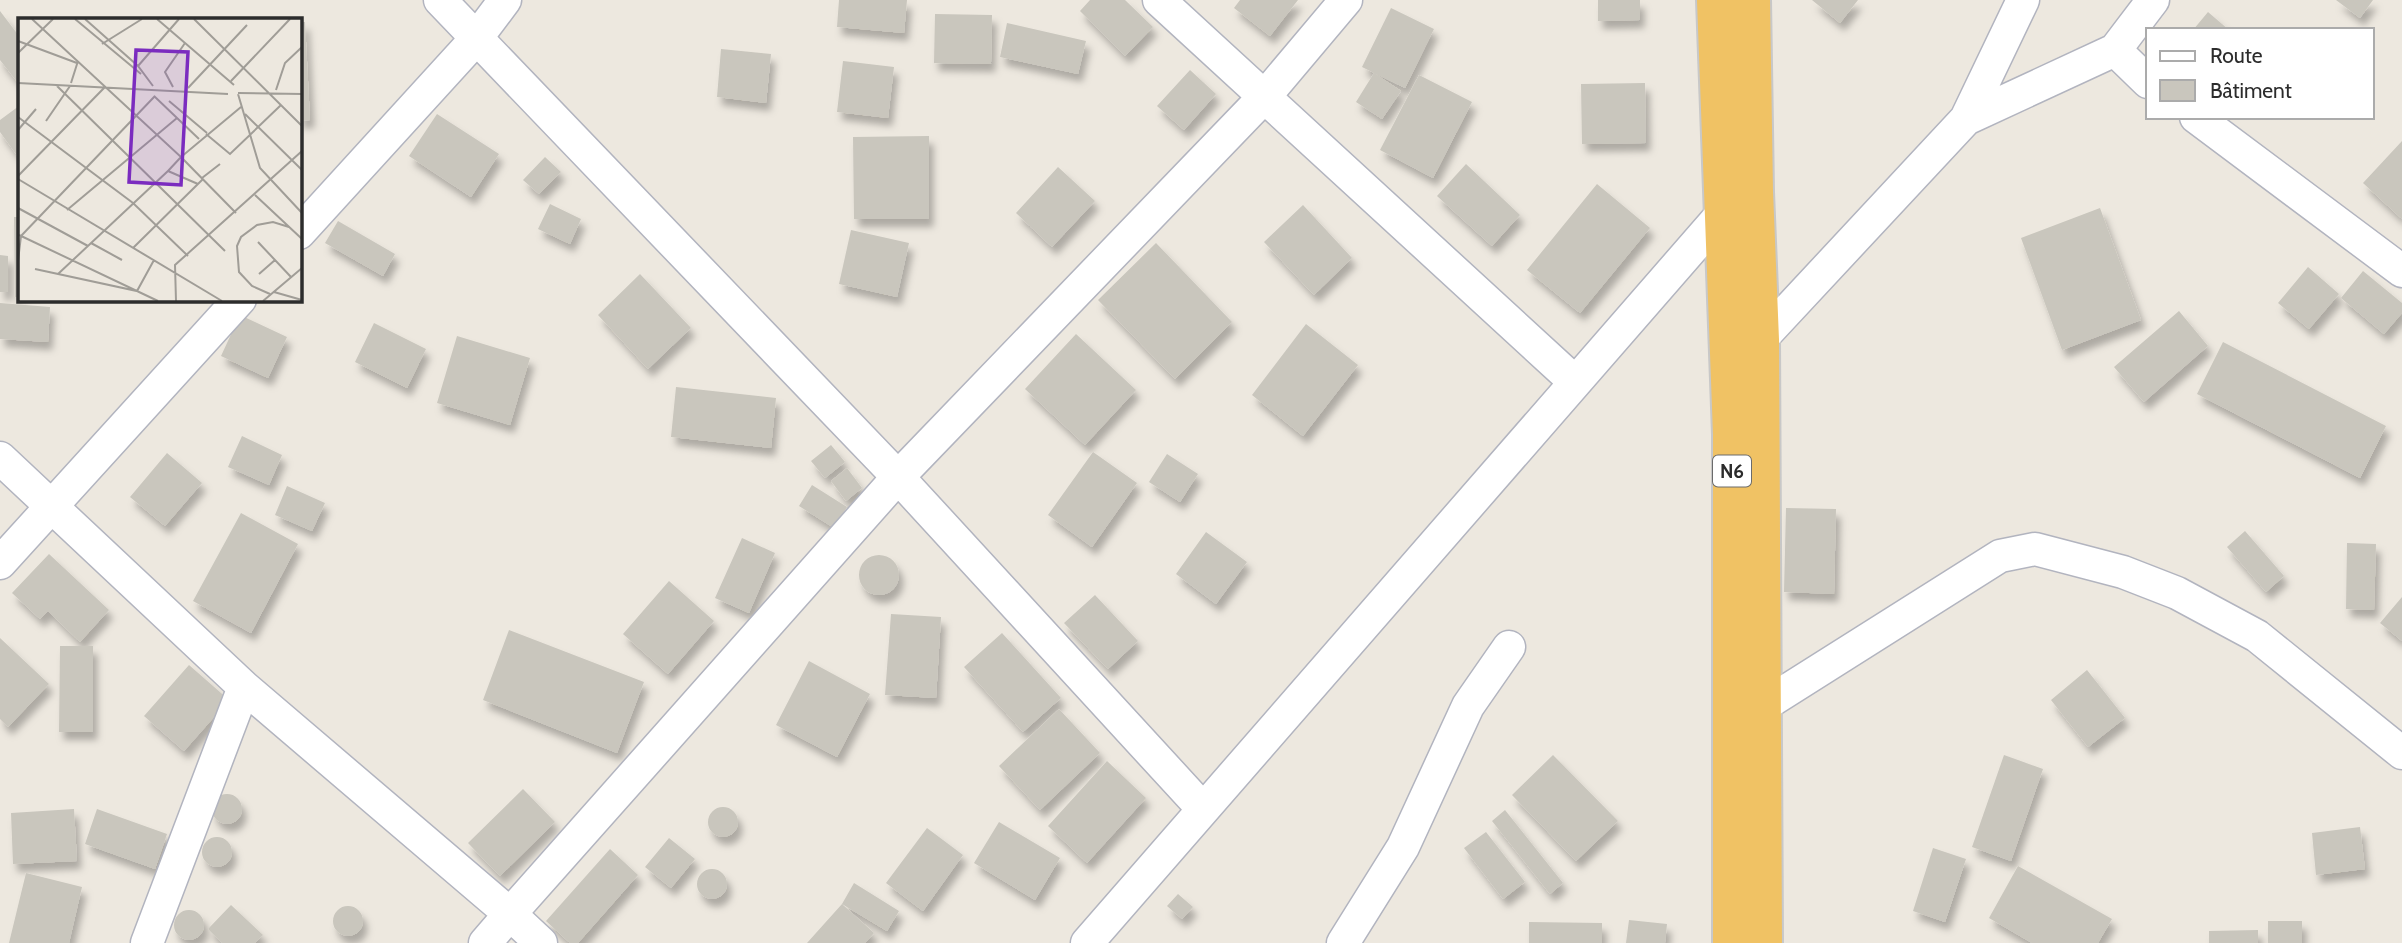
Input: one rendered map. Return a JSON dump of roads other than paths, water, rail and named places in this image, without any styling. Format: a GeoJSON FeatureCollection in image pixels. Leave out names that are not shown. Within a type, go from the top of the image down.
{"type":"FeatureCollection","features":[{"type":"Feature","properties":{"kind":"highway","name":"N6"},"geometry":{"type":"LineString","coordinates":[[1716,0],[1732,435],[1732,943]]}},
{"type":"Feature","properties":{"kind":"highway","name":"N6"},"geometry":{"type":"LineString","coordinates":[[1751,0],[1760,340],[1763,943]]}},
{"type":"Feature","properties":{"kind":"street"},"geometry":{"type":"LineString","coordinates":[[440,0],[475,40],[898,477],[1203,809]]}},
{"type":"Feature","properties":{"kind":"street"},"geometry":{"type":"LineString","coordinates":[[301,231],[475,40],[505,0]]}},
{"type":"Feature","properties":{"kind":"street"},"geometry":{"type":"LineString","coordinates":[[1159,0],[1266,95],[1575,382]]}},
{"type":"Feature","properties":{"kind":"street"},"geometry":{"type":"LineString","coordinates":[[485,943],[898,477],[1266,95],[1346,0]]}},
{"type":"Feature","properties":{"kind":"street"},"geometry":{"type":"LineString","coordinates":[[1760,340],[1966,118],[2023,0]]}},
{"type":"Feature","properties":{"kind":"street"},"geometry":{"type":"LineString","coordinates":[[1966,118],[2115,50],[2153,0]]}},
{"type":"Feature","properties":{"kind":"street"},"geometry":{"type":"LineString","coordinates":[[2115,50],[2146,80]]}},
{"type":"Feature","properties":{"kind":"street"},"geometry":{"type":"LineString","coordinates":[[2199,119],[2402,271]]}},
{"type":"Feature","properties":{"kind":"street"},"geometry":{"type":"LineString","coordinates":[[1087,943],[1722,214],[1754,192]]}},
{"type":"Feature","properties":{"kind":"street"},"geometry":{"type":"LineString","coordinates":[[0,563],[238,301]]}},
{"type":"Feature","properties":{"kind":"street"},"geometry":{"type":"LineString","coordinates":[[0,458],[244,687],[541,943]]}},
{"type":"Feature","properties":{"kind":"street"},"geometry":{"type":"LineString","coordinates":[[1761,707],[2000,556],[2035,549],[2123,572],[2178,593],[2257,636],[2402,753]]}},
{"type":"Feature","properties":{"kind":"street"},"geometry":{"type":"LineString","coordinates":[[1343,943],[1403,847],[1468,706],[1509,647]]}},
{"type":"Feature","properties":{"kind":"street"},"geometry":{"type":"LineString","coordinates":[[147,943],[244,687]]}}]}
